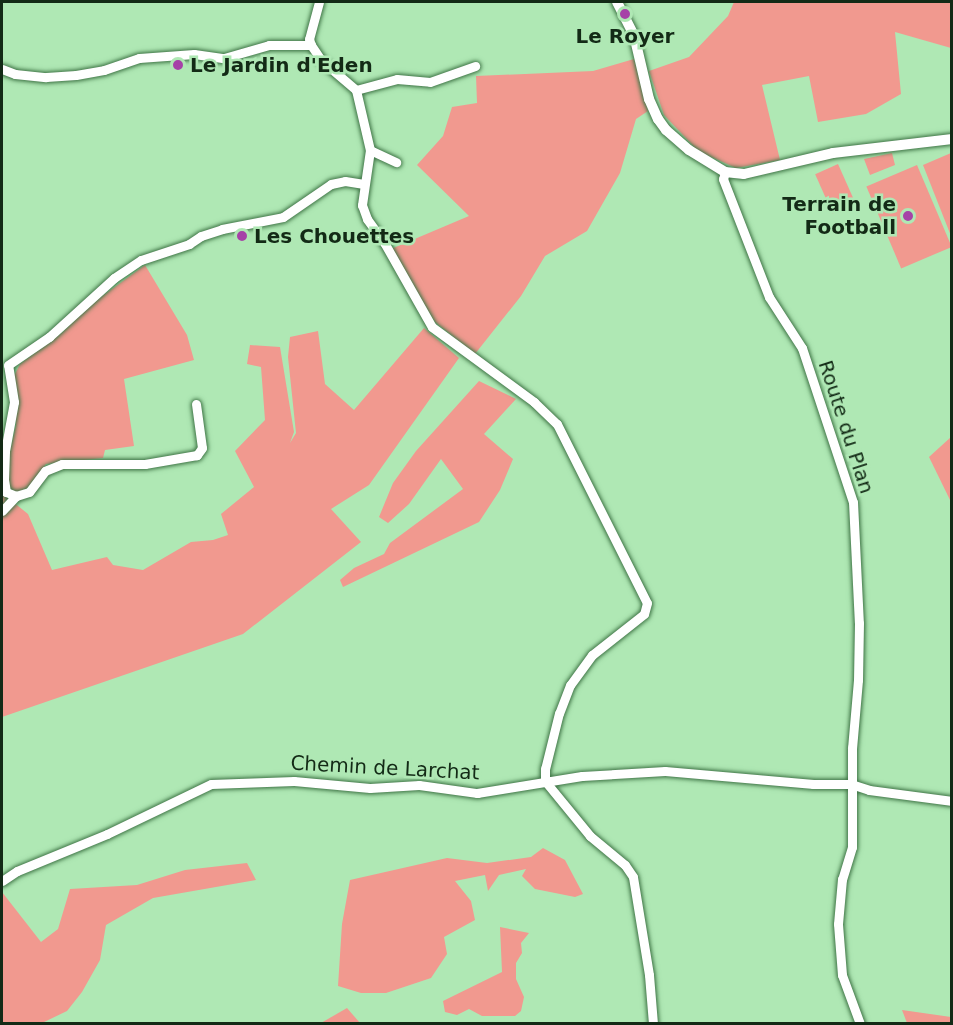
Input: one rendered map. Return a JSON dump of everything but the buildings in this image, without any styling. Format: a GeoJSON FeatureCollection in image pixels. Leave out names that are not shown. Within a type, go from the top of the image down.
{"type":"FeatureCollection","features":[{"type":"Feature","properties":{"kind":"main road"},"geometry":{"type":"LineString","coordinates":[[617,2],[638,46],[650,99],[658,119],[689,150],[725,171],[744,174],[833,153],[951,139]]}},
{"type":"Feature","properties":{"kind":"street"},"geometry":{"type":"LineString","coordinates":[[319,2],[309,39],[311,45],[321,60],[356,90],[370,150],[362,206],[367,219],[385,244],[432,327],[534,402],[557,423],[647,603],[644,614],[592,655],[570,685],[559,714],[545,769],[545,781],[590,836],[625,865],[633,877],[649,975],[653,1023]]}},
{"type":"Feature","properties":{"kind":"street"},"geometry":{"type":"LineString","coordinates":[[2,69],[11,74],[46,77],[76,75],[104,70],[139,58],[194,54],[224,57],[269,45],[311,45]]}},
{"type":"Feature","properties":{"kind":"street"},"geometry":{"type":"LineString","coordinates":[[356,90],[398,79],[430,82],[476,66]]}},
{"type":"Feature","properties":{"kind":"street"},"geometry":{"type":"LineString","coordinates":[[370,150],[396,162]]}},
{"type":"Feature","properties":{"kind":"street","name":"Route du Plan"},"geometry":{"type":"LineString","coordinates":[[725,171],[723,179],[769,297],[802,348],[852,502],[860,623],[851,784],[852,847],[842,879],[838,924],[842,975],[860,1023]]}},
{"type":"Feature","properties":{"kind":"street"},"geometry":{"type":"LineString","coordinates":[[16,496],[6,492],[4,480],[5,451],[14,402],[8,365],[50,337],[114,278],[141,260],[189,244],[201,236],[222,229],[283,217],[331,184],[345,181],[364,184]]}},
{"type":"Feature","properties":{"kind":"street"},"geometry":{"type":"LineString","coordinates":[[2,511],[16,496],[29,492],[45,471],[62,464],[145,464],[197,455],[202,448],[196,404]]}},
{"type":"Feature","properties":{"kind":"street","name":"Chemin de Larchat"},"geometry":{"type":"LineString","coordinates":[[2,881],[17,870],[107,834],[211,784],[294,781],[370,788],[419,785],[477,793],[545,781],[629,771],[666,771],[813,784],[851,784],[869,790],[951,801]]}},
{"type":"Feature","properties":{"kind":"shaded area"},"geometry":{"type":"Polygon","coordinates":[[[734,2],[951,2],[951,48],[895,32],[901,94],[866,114],[818,122],[809,76],[762,85],[780,160],[736,168],[698,151],[664,115],[649,71],[689,57],[728,16],[734,2]]]}},
{"type":"Feature","properties":{"kind":"shaded area"},"geometry":{"type":"Polygon","coordinates":[[[634,59],[648,111],[636,119],[620,173],[587,231],[545,256],[521,296],[475,354],[435,322],[391,249],[469,216],[417,165],[443,136],[452,107],[477,103],[476,76],[593,71],[634,59]]]}},
{"type":"Feature","properties":{"kind":"shaded area"},"geometry":{"type":"Polygon","coordinates":[[[892,153],[895,165],[870,175],[864,159],[892,153]]]}},
{"type":"Feature","properties":{"kind":"shaded area","name":"Terrain de Football"},"geometry":{"type":"Polygon","coordinates":[[[951,153],[951,236],[923,165],[951,153]]]}},
{"type":"Feature","properties":{"kind":"shaded area"},"geometry":{"type":"Polygon","coordinates":[[[838,164],[855,203],[833,213],[815,174],[838,164]]]}},
{"type":"Feature","properties":{"kind":"shaded area","name":"Terrain de Football"},"geometry":{"type":"Polygon","coordinates":[[[917,165],[952,247],[901,268],[866,186],[917,165]]]}},
{"type":"Feature","properties":{"kind":"shaded area"},"geometry":{"type":"Polygon","coordinates":[[[145,265],[187,335],[194,360],[124,379],[134,446],[105,450],[103,458],[46,464],[29,488],[15,493],[8,485],[9,456],[16,425],[14,376],[20,364],[63,332],[86,308],[145,265]]]}},
{"type":"Feature","properties":{"kind":"shaded area"},"geometry":{"type":"Polygon","coordinates":[[[424,328],[459,358],[369,485],[331,509],[361,542],[243,634],[2,717],[2,493],[28,514],[52,570],[107,557],[113,565],[143,570],[191,542],[213,540],[228,535],[221,514],[254,487],[235,451],[265,420],[261,367],[247,364],[250,345],[280,347],[294,432],[290,443],[296,433],[288,357],[290,337],[318,331],[325,384],[354,410],[424,328]]]}},
{"type":"Feature","properties":{"kind":"shaded area"},"geometry":{"type":"Polygon","coordinates":[[[479,381],[516,399],[484,434],[513,459],[500,490],[479,522],[343,587],[340,580],[354,568],[384,554],[390,543],[463,489],[441,459],[409,504],[388,523],[379,517],[393,483],[416,451],[479,381]]]}},
{"type":"Feature","properties":{"kind":"shaded area"},"geometry":{"type":"Polygon","coordinates":[[[951,437],[951,502],[929,457],[951,437]]]}},
{"type":"Feature","properties":{"kind":"shaded area"},"geometry":{"type":"Polygon","coordinates":[[[543,848],[565,860],[583,894],[575,897],[535,889],[522,876],[526,869],[499,875],[488,891],[485,875],[455,881],[471,901],[475,920],[444,937],[447,954],[431,978],[386,993],[361,993],[338,986],[342,924],[350,880],[447,858],[487,863],[531,857],[543,848]]]}},
{"type":"Feature","properties":{"kind":"shaded area"},"geometry":{"type":"Polygon","coordinates":[[[247,863],[256,880],[153,898],[106,925],[100,960],[82,992],[67,1011],[42,1023],[2,1023],[2,892],[41,942],[58,929],[70,889],[137,885],[185,870],[247,863]]]}},
{"type":"Feature","properties":{"kind":"shaded area"},"geometry":{"type":"Polygon","coordinates":[[[500,927],[529,933],[521,943],[522,953],[516,963],[516,979],[524,997],[521,1011],[515,1016],[482,1016],[469,1009],[457,1015],[445,1012],[443,1001],[502,972],[500,927]]]}},
{"type":"Feature","properties":{"kind":"shaded area"},"geometry":{"type":"Polygon","coordinates":[[[347,1008],[360,1023],[321,1023],[347,1008]]]}},
{"type":"Feature","properties":{"kind":"shaded area"},"geometry":{"type":"Polygon","coordinates":[[[902,1010],[951,1017],[951,1023],[907,1023],[902,1010]]]}},
{"type":"Feature","properties":{"kind":"place","name":"Le Royer"},"geometry":{"type":"Point","coordinates":[625,14]}},
{"type":"Feature","properties":{"kind":"place","name":"Le Jardin d'Eden"},"geometry":{"type":"Point","coordinates":[178,65]}},
{"type":"Feature","properties":{"kind":"place","name":"Terrain de Football"},"geometry":{"type":"Point","coordinates":[908,216]}},
{"type":"Feature","properties":{"kind":"place","name":"Les Chouettes"},"geometry":{"type":"Point","coordinates":[242,236]}}]}
